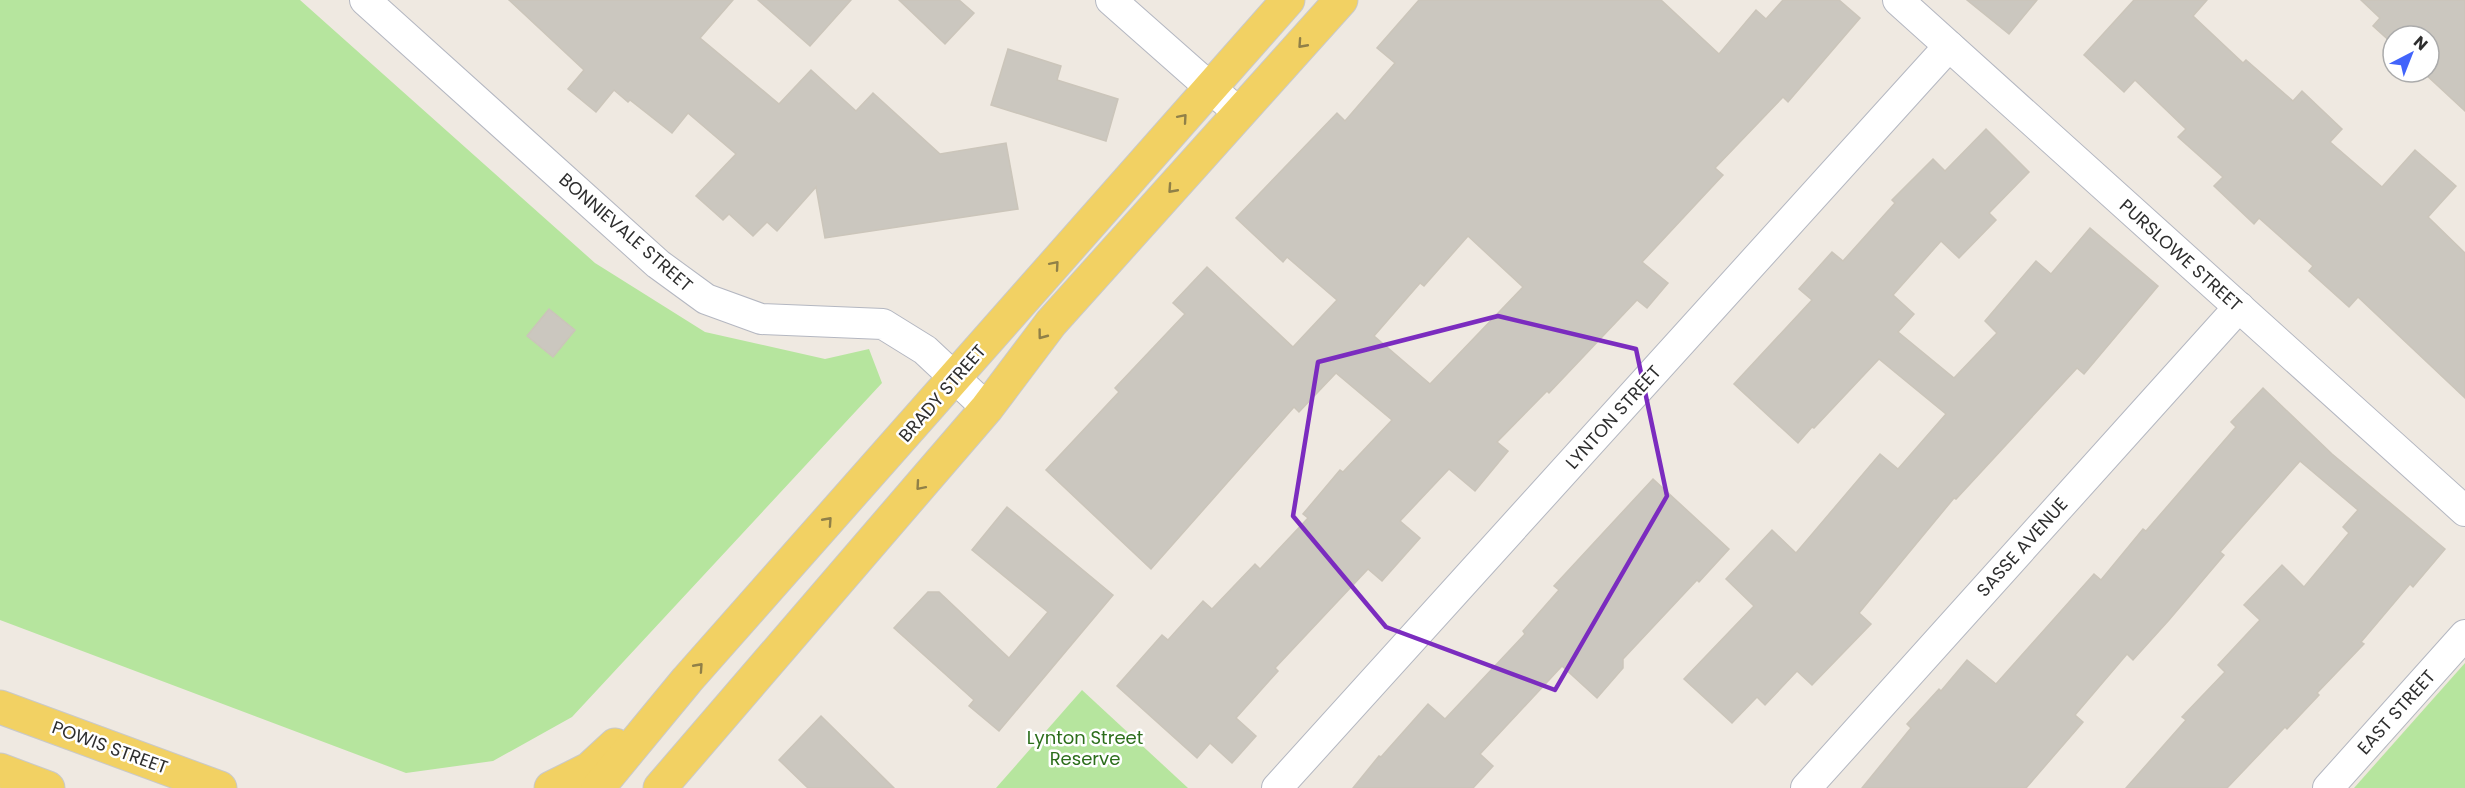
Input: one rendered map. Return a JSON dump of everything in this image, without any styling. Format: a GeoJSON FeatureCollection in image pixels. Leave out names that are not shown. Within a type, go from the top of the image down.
{"type":"FeatureCollection","features":[{"type":"Feature","properties":{"kind":"main road","name":"BRADY STREET"},"geometry":{"type":"LineString","coordinates":[[598,788],[661,712],[1288,0]]}},
{"type":"Feature","properties":{"kind":"main road"},"geometry":{"type":"LineString","coordinates":[[660,788],[987,408],[1051,323],[1341,0]]}},
{"type":"Feature","properties":{"kind":"main road","name":"POWIS STREET"},"geometry":{"type":"LineString","coordinates":[[0,707],[220,788]]}},
{"type":"Feature","properties":{"kind":"main road"},"geometry":{"type":"LineString","coordinates":[[551,788],[589,769],[648,715],[661,712]]}},
{"type":"Feature","properties":{"kind":"main road"},"geometry":{"type":"LineString","coordinates":[[0,770],[48,788]]}},
{"type":"Feature","properties":{"kind":"street","name":"BONNIEVALE STREET"},"geometry":{"type":"LineString","coordinates":[[365,0],[658,264],[705,299],[761,319],[883,324],[925,350],[987,408]]}},
{"type":"Feature","properties":{"kind":"street"},"geometry":{"type":"LineString","coordinates":[[1111,0],[1239,114]]}},
{"type":"Feature","properties":{"kind":"street","name":"PURSLOWE STREET"},"geometry":{"type":"LineString","coordinates":[[1898,0],[2465,511]]}},
{"type":"Feature","properties":{"kind":"street","name":"LYNTON STREET"},"geometry":{"type":"LineString","coordinates":[[1277,788],[1949,46]]}},
{"type":"Feature","properties":{"kind":"street","name":"SASSE AVENUE"},"geometry":{"type":"LineString","coordinates":[[1806,788],[2239,307]]}},
{"type":"Feature","properties":{"kind":"street","name":"EAST STREET"},"geometry":{"type":"LineString","coordinates":[[2328,788],[2465,635]]}},
{"type":"Feature","properties":{"kind":"highlighted area"},"geometry":{"type":"Polygon","coordinates":[[[1498,316],[1636,349],[1667,496],[1555,690],[1386,627],[1293,516],[1318,362],[1498,316]]]}},
{"type":"Feature","properties":{"kind":"green space"},"geometry":{"type":"Polygon","coordinates":[[[0,0],[300,0],[595,263],[705,332],[825,359],[869,349],[882,383],[572,717],[493,761],[406,773],[0,620],[0,0]]]}},
{"type":"Feature","properties":{"kind":"green space"},"geometry":{"type":"Polygon","coordinates":[[[2465,663],[2465,788],[2354,788],[2465,663]]]}},
{"type":"Feature","properties":{"kind":"green space","name":"Lynton Street Reserve"},"geometry":{"type":"Polygon","coordinates":[[[1082,690],[1188,788],[996,788],[1082,690]]]}},
{"type":"Feature","properties":{"kind":"building"},"geometry":{"type":"Polygon","coordinates":[[[509,0],[733,0],[700,38],[779,104],[811,70],[856,111],[873,93],[940,154],[1006,143],[1018,209],[825,238],[816,187],[777,231],[767,222],[753,236],[729,214],[723,220],[696,196],[736,154],[688,113],[672,133],[614,90],[596,112],[568,89],[584,70],[509,0]]]}},
{"type":"Feature","properties":{"kind":"building"},"geometry":{"type":"Polygon","coordinates":[[[758,0],[851,0],[810,46],[758,0]]]}},
{"type":"Feature","properties":{"kind":"building"},"geometry":{"type":"Polygon","coordinates":[[[899,0],[959,0],[974,13],[945,44],[899,0]]]}},
{"type":"Feature","properties":{"kind":"building"},"geometry":{"type":"Polygon","coordinates":[[[1419,0],[1661,0],[1719,54],[1756,10],[1766,19],[1783,0],[1839,0],[1860,18],[1788,102],[1783,97],[1715,168],[1723,175],[1642,262],[1668,283],[1647,308],[1637,300],[1549,393],[1547,391],[1497,442],[1508,451],[1475,491],[1449,469],[1400,521],[1420,538],[1382,581],[1368,569],[1275,668],[1278,671],[1236,718],[1256,736],[1232,763],[1210,743],[1197,758],[1117,686],[1162,635],[1168,640],[1203,601],[1212,609],[1255,564],[1260,569],[1308,518],[1303,514],[1340,470],[1343,472],[1392,420],[1336,373],[1299,412],[1294,407],[1151,569],[1046,470],[1119,392],[1115,388],[1185,314],[1173,303],[1207,267],[1293,347],[1337,300],[1287,257],[1283,262],[1236,218],[1337,113],[1345,121],[1395,63],[1377,48],[1419,0]],[[1468,236],[1424,286],[1420,283],[1374,336],[1430,384],[1523,287],[1468,236]]]}},
{"type":"Feature","properties":{"kind":"building"},"geometry":{"type":"Polygon","coordinates":[[[1967,0],[2037,0],[2009,34],[1967,0]]]}},
{"type":"Feature","properties":{"kind":"building"},"geometry":{"type":"Polygon","coordinates":[[[2134,0],[2207,0],[2193,16],[2243,63],[2246,60],[2293,101],[2302,91],[2342,129],[2330,142],[2382,187],[2415,150],[2456,186],[2428,217],[2465,253],[2465,398],[2358,297],[2349,307],[2309,271],[2313,266],[2259,218],[2254,224],[2214,186],[2223,177],[2178,137],[2186,129],[2135,80],[2124,92],[2084,55],[2134,0]]]}},
{"type":"Feature","properties":{"kind":"building"},"geometry":{"type":"Polygon","coordinates":[[[2361,0],[2465,0],[2465,111],[2436,84],[2441,84],[2441,24],[2381,24],[2381,33],[2373,26],[2380,18],[2361,0]]]}},
{"type":"Feature","properties":{"kind":"building"},"geometry":{"type":"Polygon","coordinates":[[[1008,49],[1061,66],[1057,80],[1118,99],[1106,141],[991,105],[1008,49]]]}},
{"type":"Feature","properties":{"kind":"building"},"geometry":{"type":"Polygon","coordinates":[[[1986,129],[2029,172],[1989,213],[1996,220],[1959,258],[1941,241],[1893,295],[1914,314],[1898,332],[1954,378],[1997,333],[1985,321],[2036,261],[2051,274],[2090,228],[2158,286],[2084,374],[2077,368],[1956,499],[1954,498],[1859,613],[1871,624],[1812,685],[1797,671],[1765,705],[1757,697],[1732,723],[1684,679],[1754,606],[1726,579],[1772,530],[1796,553],[1880,454],[1898,469],[1946,414],[1879,359],[1798,443],[1734,384],[1812,300],[1799,289],[1832,252],[1843,261],[1895,203],[1892,200],[1933,159],[1945,171],[1986,129]]]}},
{"type":"Feature","properties":{"kind":"building"},"geometry":{"type":"Polygon","coordinates":[[[549,309],[575,330],[553,357],[527,336],[549,309]]]}},
{"type":"Feature","properties":{"kind":"building"},"geometry":{"type":"Polygon","coordinates":[[[2263,388],[2332,454],[2445,549],[2413,587],[2410,584],[2361,642],[2364,644],[2317,693],[2319,695],[2287,729],[2285,727],[2227,788],[2126,788],[2186,720],[2182,717],[2225,672],[2218,665],[2260,620],[2244,605],[2282,565],[2304,587],[2349,533],[2343,527],[2358,510],[2300,461],[2220,552],[2224,555],[2169,620],[2133,660],[2127,654],[2075,715],[2083,722],[2026,788],[1862,788],[1911,728],[1907,724],[1939,689],[1941,691],[1967,660],[1996,684],[2094,574],[2101,580],[2143,529],[2146,531],[2236,427],[2231,422],[2263,388]]]}},
{"type":"Feature","properties":{"kind":"building"},"geometry":{"type":"Polygon","coordinates":[[[1653,479],[1729,549],[1623,659],[1623,668],[1597,698],[1562,666],[1480,754],[1493,766],[1473,788],[1353,788],[1379,756],[1381,757],[1428,704],[1445,719],[1525,634],[1523,631],[1559,590],[1554,586],[1653,479]]]}},
{"type":"Feature","properties":{"kind":"building"},"geometry":{"type":"Polygon","coordinates":[[[1007,507],[1113,595],[999,731],[969,706],[974,700],[894,628],[928,592],[939,592],[1009,658],[1048,612],[972,550],[1007,507]]]}},
{"type":"Feature","properties":{"kind":"building"},"geometry":{"type":"Polygon","coordinates":[[[821,716],[894,788],[808,788],[779,760],[821,716]]]}}]}
